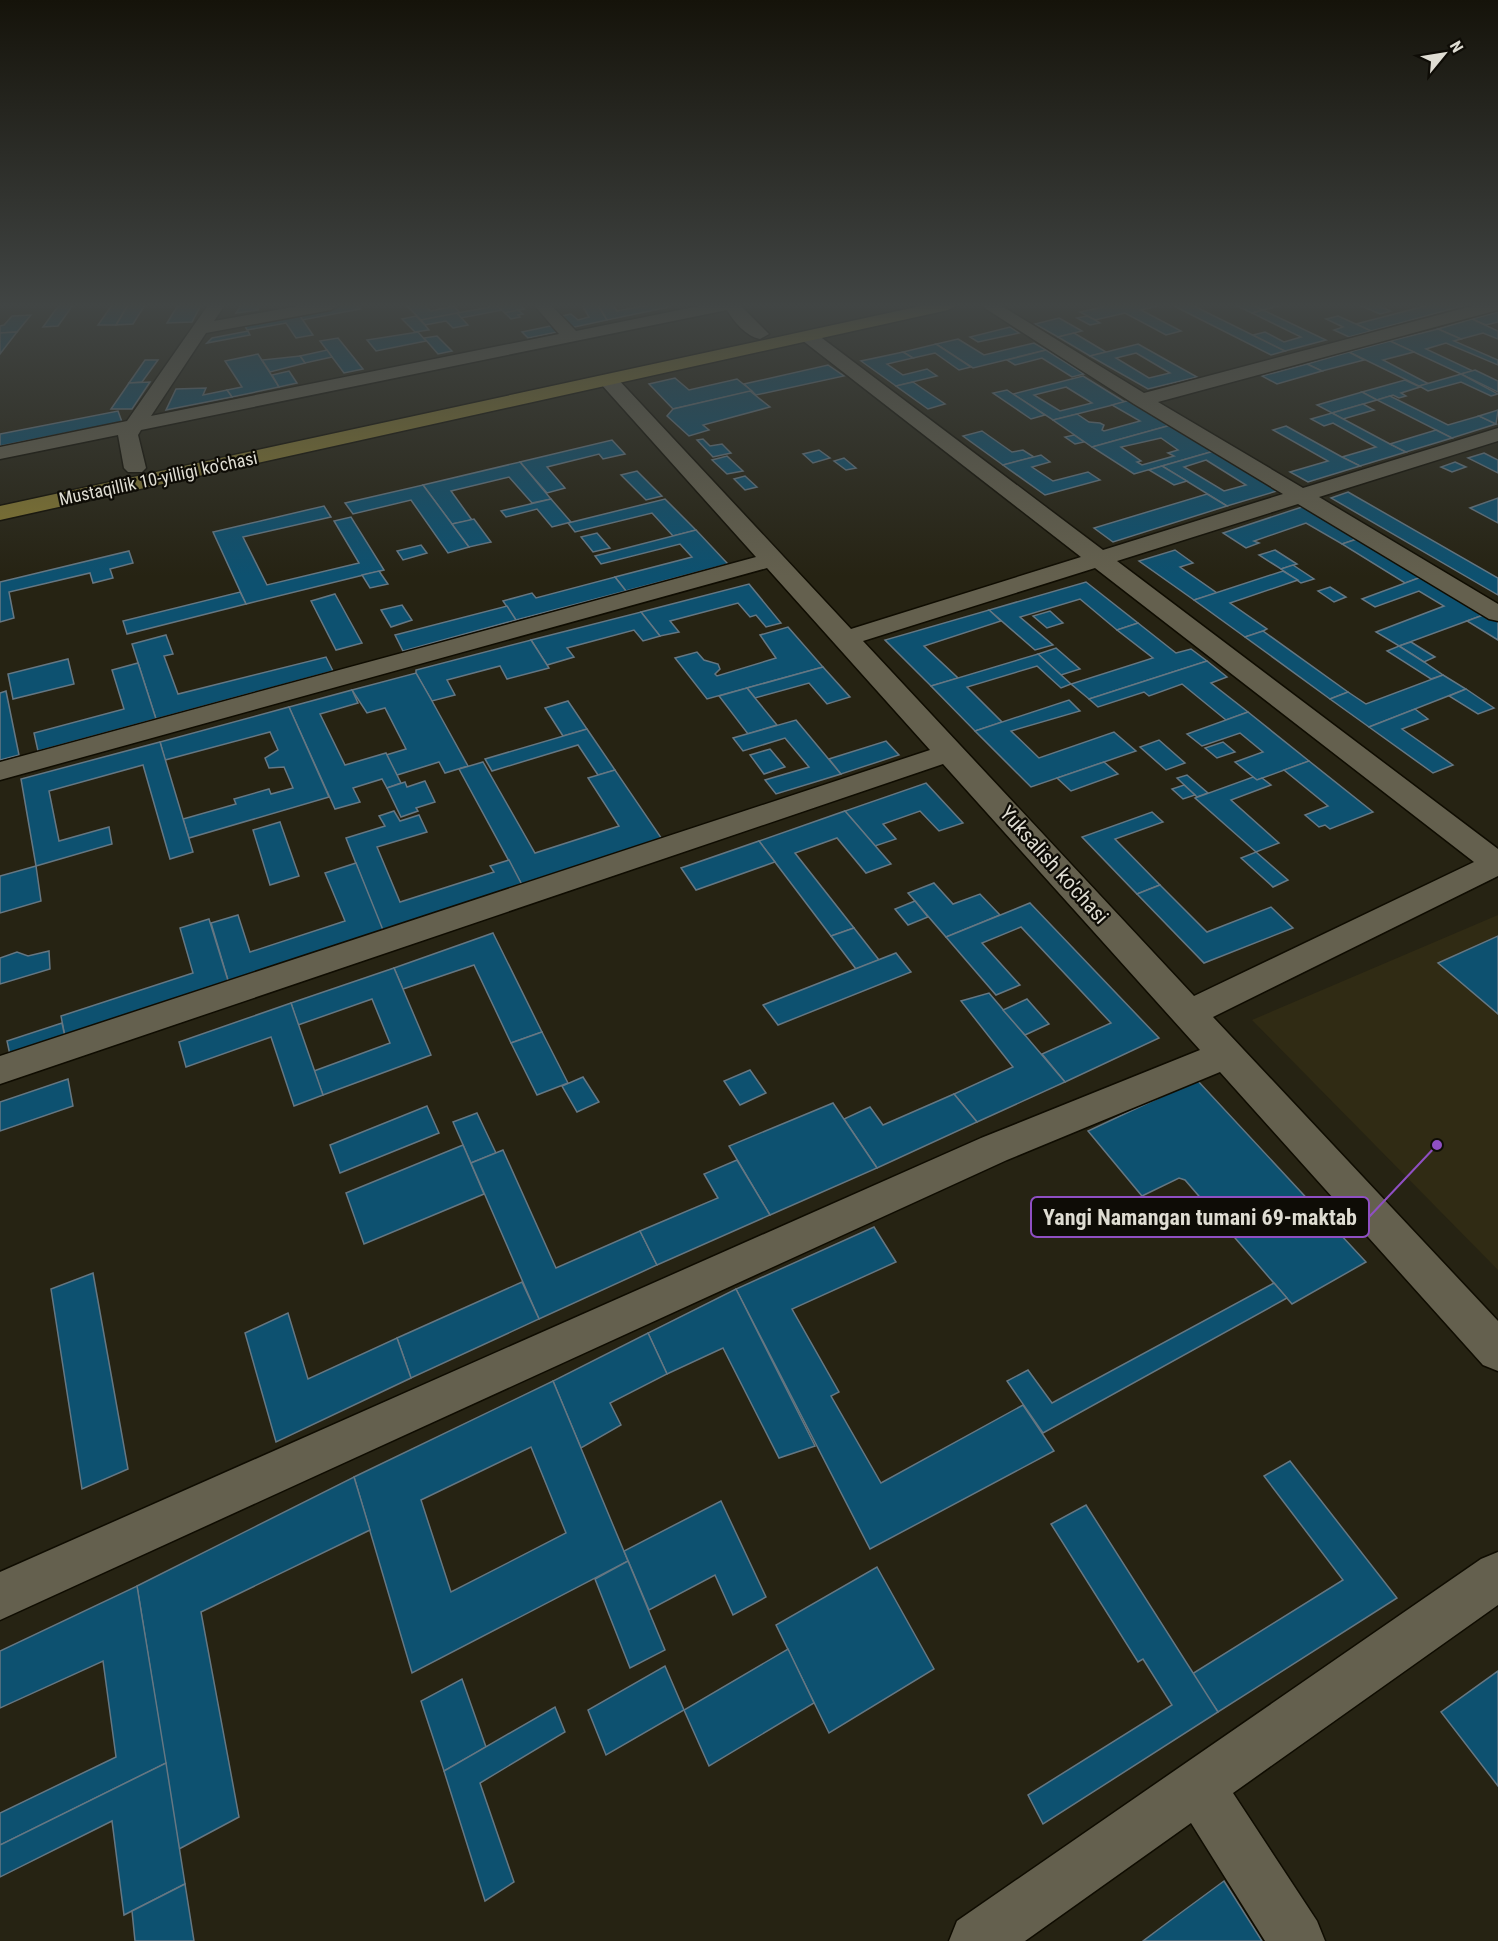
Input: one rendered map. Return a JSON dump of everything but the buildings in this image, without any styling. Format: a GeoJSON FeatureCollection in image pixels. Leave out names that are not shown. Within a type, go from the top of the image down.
{"type":"FeatureCollection","features":[{"type":"Feature","properties":{"kind":"main road","name":"Mustaqillik 10-yilligi ko'chasi"},"geometry":{"type":"LineString","coordinates":[[0,497],[132,446],[415,396]]}},
{"type":"Feature","properties":{"kind":"main road","name":"Mustaqillik 10-yilligi ko'chasi"},"geometry":{"type":"LineString","coordinates":[[0,513],[537,396]]}},
{"type":"Feature","properties":{"kind":"street"},"geometry":{"type":"LineString","coordinates":[[132,446],[161,396]]}},
{"type":"Feature","properties":{"kind":"street"},"geometry":{"type":"LineString","coordinates":[[0,453],[132,446],[336,396]]}},
{"type":"Feature","properties":{"kind":"street","name":"Yuksalish ko'chasi"},"geometry":{"type":"LineString","coordinates":[[622,396],[847,638],[1498,1351]]}},
{"type":"Feature","properties":{"kind":"street"},"geometry":{"type":"LineString","coordinates":[[886,396],[1498,863],[1190,1013]]}},
{"type":"Feature","properties":{"kind":"street"},"geometry":{"type":"LineString","coordinates":[[1134,396],[1498,614]]}},
{"type":"Feature","properties":{"kind":"street"},"geometry":{"type":"LineString","coordinates":[[1141,400],[1157,396]]}},
{"type":"Feature","properties":{"kind":"street"},"geometry":{"type":"LineString","coordinates":[[847,638],[1498,434]]}},
{"type":"Feature","properties":{"kind":"street"},"geometry":{"type":"LineString","coordinates":[[1471,443],[1498,456]]}},
{"type":"Feature","properties":{"kind":"street"},"geometry":{"type":"LineString","coordinates":[[0,771],[774,560]]}},
{"type":"Feature","properties":{"kind":"street"},"geometry":{"type":"LineString","coordinates":[[0,1070],[951,752]]}},
{"type":"Feature","properties":{"kind":"street"},"geometry":{"type":"LineString","coordinates":[[0,1596],[994,1149],[1228,1054]]}},
{"type":"Feature","properties":{"kind":"street"},"geometry":{"type":"LineString","coordinates":[[977,1941],[1498,1576]]}},
{"type":"Feature","properties":{"kind":"street"},"geometry":{"type":"LineString","coordinates":[[1198,1786],[1297,1941]]}},
{"type":"Feature","properties":{"kind":"shaded area"},"geometry":{"type":"Polygon","coordinates":[[[1498,915],[1498,1270],[1252,1020],[1498,915]]]}},
{"type":"Feature","properties":{"kind":"place","name":"Yangi Namangan tumani 69-maktab"},"geometry":{"type":"Point","coordinates":[1437,1145]}}]}
